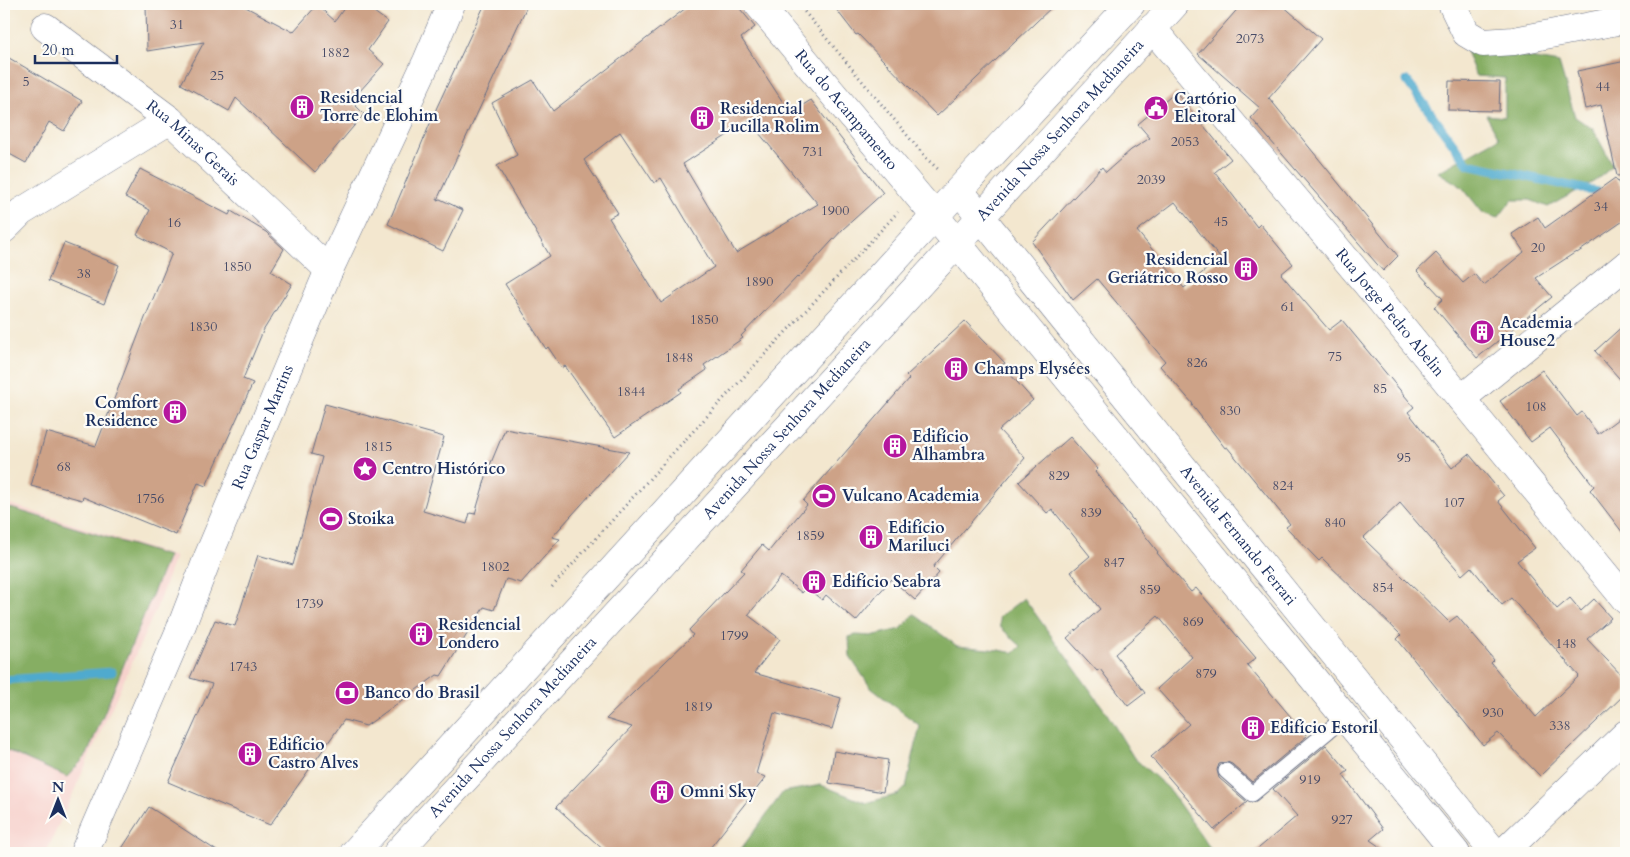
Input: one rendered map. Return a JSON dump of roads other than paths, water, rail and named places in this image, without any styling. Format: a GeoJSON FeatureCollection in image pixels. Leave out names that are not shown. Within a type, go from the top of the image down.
{"type":"FeatureCollection","features":[{"type":"Feature","properties":{"kind":"main road","name":"Rua Gaspar Martins"},"geometry":{"type":"LineString","coordinates":[[84,853],[180,630],[212,548],[329,270],[427,61],[451,4]]}},
{"type":"Feature","properties":{"kind":"main road","name":"Rua do Acampamento"},"geometry":{"type":"LineString","coordinates":[[758,4],[957,244]]}},
{"type":"Feature","properties":{"kind":"main road","name":"Avenida Nossa Senhora Medianeira"},"geometry":{"type":"LineString","coordinates":[[354,853],[935,216],[953,179],[1131,4]]}},
{"type":"Feature","properties":{"kind":"main road","name":"Avenida Nossa Senhora Medianeira"},"geometry":{"type":"LineString","coordinates":[[397,853],[1175,4]]}},
{"type":"Feature","properties":{"kind":"main road"},"geometry":{"type":"LineString","coordinates":[[1452,4],[1466,33],[1483,43],[1514,41],[1617,22],[1626,18]]}},
{"type":"Feature","properties":{"kind":"main road","name":"Rua Minas Gerais"},"geometry":{"type":"LineString","coordinates":[[45,27],[170,120],[329,270]]}},
{"type":"Feature","properties":{"kind":"main road","name":"Rua Jorge Pedro Abelin"},"geometry":{"type":"LineString","coordinates":[[1152,28],[1376,295],[1626,600]]}},
{"type":"Feature","properties":{"kind":"main road"},"geometry":{"type":"LineString","coordinates":[[4,229],[21,212],[170,120]]}},
{"type":"Feature","properties":{"kind":"main road","name":"Avenida Fernando Ferrari"},"geometry":{"type":"LineString","coordinates":[[953,179],[981,217],[1495,853]]}},
{"type":"Feature","properties":{"kind":"main road","name":"Avenida Fernando Ferrari"},"geometry":{"type":"LineString","coordinates":[[957,244],[1456,853]]}},
{"type":"Feature","properties":{"kind":"main road"},"geometry":{"type":"LineString","coordinates":[[1461,399],[1626,265]]}},
{"type":"Feature","properties":{"kind":"main road"},"geometry":{"type":"LineString","coordinates":[[1503,853],[1626,734]]}},
{"type":"Feature","properties":{"kind":"lane"},"geometry":{"type":"LineString","coordinates":[[1226,770],[1252,794],[1345,717]]}},
{"type":"Feature","properties":{"kind":"waterway"},"geometry":{"type":"LineString","coordinates":[[1407,81],[1468,164],[1626,198]]}},
{"type":"Feature","properties":{"kind":"waterway"},"geometry":{"type":"LineString","coordinates":[[4,680],[112,672]]}},
{"type":"Feature","properties":{"kind":"place","name":"Residencial Torre de Elohim"},"geometry":{"type":"Point","coordinates":[302,107]}},
{"type":"Feature","properties":{"kind":"place","name":"Cartório Eleitoral"},"geometry":{"type":"Point","coordinates":[1156,108]}},
{"type":"Feature","properties":{"kind":"place","name":"Residencial Lucilla Rolim"},"geometry":{"type":"Point","coordinates":[702,118]}},
{"type":"Feature","properties":{"kind":"place","name":"Residencial Geriátrico Rosso"},"geometry":{"type":"Point","coordinates":[1246,269]}},
{"type":"Feature","properties":{"kind":"place","name":"Academia House2"},"geometry":{"type":"Point","coordinates":[1482,332]}},
{"type":"Feature","properties":{"kind":"place","name":"Champs Elysées"},"geometry":{"type":"Point","coordinates":[956,369]}},
{"type":"Feature","properties":{"kind":"place","name":"Comfort Residence"},"geometry":{"type":"Point","coordinates":[175,412]}},
{"type":"Feature","properties":{"kind":"place","name":"Edifício Alhambra"},"geometry":{"type":"Point","coordinates":[895,446]}},
{"type":"Feature","properties":{"kind":"place","name":"Centro Histórico"},"geometry":{"type":"Point","coordinates":[365,469]}},
{"type":"Feature","properties":{"kind":"place","name":"Vulcano Academia"},"geometry":{"type":"Point","coordinates":[824,496]}},
{"type":"Feature","properties":{"kind":"place","name":"Stoika"},"geometry":{"type":"Point","coordinates":[331,519]}},
{"type":"Feature","properties":{"kind":"place","name":"Edifício Mariluci"},"geometry":{"type":"Point","coordinates":[871,537]}},
{"type":"Feature","properties":{"kind":"place","name":"Edifício Seabra"},"geometry":{"type":"Point","coordinates":[814,582]}},
{"type":"Feature","properties":{"kind":"place","name":"Residencial Londero"},"geometry":{"type":"Point","coordinates":[421,634]}},
{"type":"Feature","properties":{"kind":"place","name":"Banco do Brasil"},"geometry":{"type":"Point","coordinates":[347,693]}},
{"type":"Feature","properties":{"kind":"place","name":"Edifício Estoril"},"geometry":{"type":"Point","coordinates":[1253,728]}},
{"type":"Feature","properties":{"kind":"place","name":"Edifício Castro Alves"},"geometry":{"type":"Point","coordinates":[250,754]}},
{"type":"Feature","properties":{"kind":"place","name":"Omni Sky"},"geometry":{"type":"Point","coordinates":[662,792]}}]}
